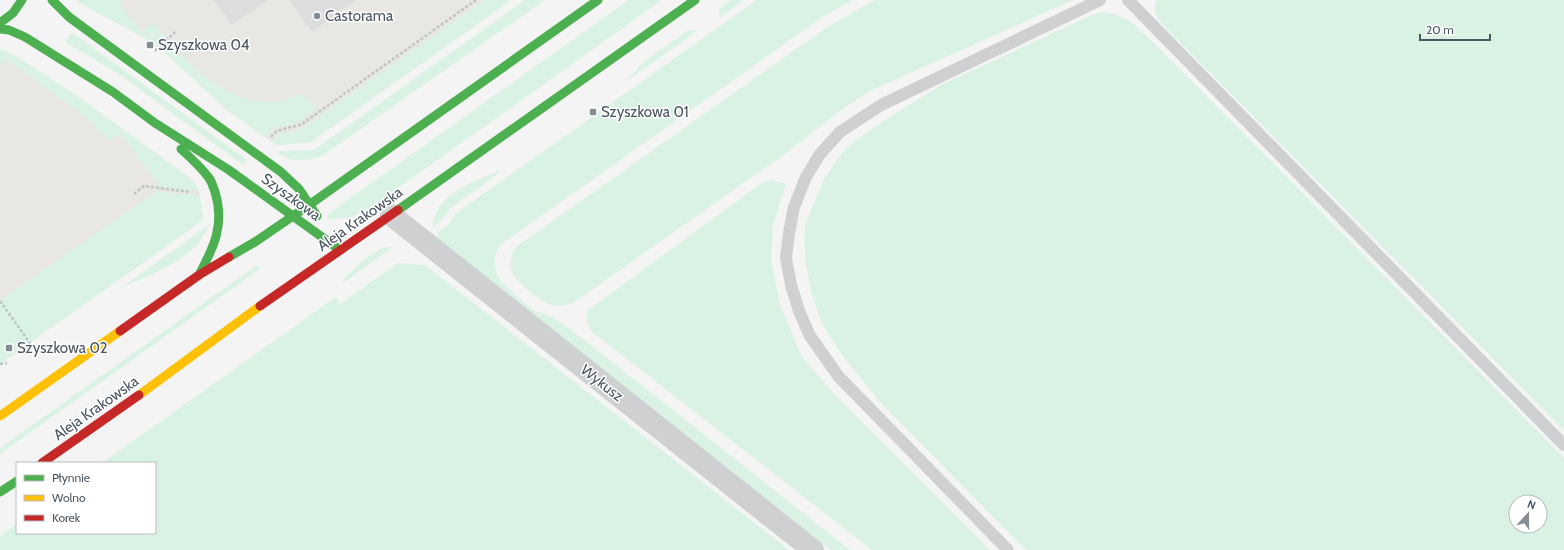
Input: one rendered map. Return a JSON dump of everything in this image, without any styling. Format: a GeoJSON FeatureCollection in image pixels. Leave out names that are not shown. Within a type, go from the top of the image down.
{"type":"FeatureCollection","features":[{"type":"Feature","properties":{"kind":"main road"},"geometry":{"type":"LineString","coordinates":[[0,22],[13,13],[22,0]]}},
{"type":"Feature","properties":{"kind":"main road","name":"Szyszkowa"},"geometry":{"type":"LineString","coordinates":[[52,0],[76,21],[281,172],[299,189],[340,250]]}},
{"type":"Feature","properties":{"kind":"main road"},"geometry":{"type":"LineString","coordinates":[[0,416],[199,275],[255,242],[309,205],[598,0]]}},
{"type":"Feature","properties":{"kind":"main road","name":"Aleja Krakowska"},"geometry":{"type":"LineString","coordinates":[[43,462],[142,393],[268,300],[391,216],[695,0]]}},
{"type":"Feature","properties":{"kind":"main road","name":"Szyszkowa"},"geometry":{"type":"LineString","coordinates":[[0,28],[25,37],[113,92],[155,122],[234,173],[340,250]]}},
{"type":"Feature","properties":{"kind":"main road"},"geometry":{"type":"LineString","coordinates":[[155,122],[210,179],[217,197],[220,214],[218,235],[213,249],[199,275]]}},
{"type":"Feature","properties":{"kind":"main road"},"geometry":{"type":"LineString","coordinates":[[0,492],[16,481]]}},
{"type":"Feature","properties":{"kind":"street","name":"Wykusz"},"geometry":{"type":"LineString","coordinates":[[391,216],[813,550]]}},
{"type":"Feature","properties":{"kind":"lane"},"geometry":{"type":"LineString","coordinates":[[1008,550],[839,377],[810,336],[799,311],[786,258],[789,233],[794,207],[806,176],[820,154],[840,132],[880,105],[1100,0]]}},
{"type":"Feature","properties":{"kind":"lane"},"geometry":{"type":"LineString","coordinates":[[1128,0],[1564,445]]}},
{"type":"Feature","properties":{"kind":"path"},"geometry":{"type":"LineString","coordinates":[[269,139],[273,133],[278,130],[293,128],[302,124],[476,0]]}},
{"type":"Feature","properties":{"kind":"path"},"geometry":{"type":"LineString","coordinates":[[154,52],[175,32]]}},
{"type":"Feature","properties":{"kind":"path"},"geometry":{"type":"LineString","coordinates":[[134,194],[144,186],[197,193]]}},
{"type":"Feature","properties":{"kind":"path"},"geometry":{"type":"LineString","coordinates":[[0,301],[32,346]]}},
{"type":"Feature","properties":{"kind":"path"},"geometry":{"type":"LineString","coordinates":[[0,364],[7,363]]}},
{"type":"Feature","properties":{"kind":"shaded area"},"geometry":{"type":"Polygon","coordinates":[[[76,0],[511,0],[311,142],[276,145],[227,110],[161,49],[129,29],[76,0]]]}},
{"type":"Feature","properties":{"kind":"shaded area"},"geometry":{"type":"Polygon","coordinates":[[[0,49],[9,52],[76,95],[193,180],[199,191],[203,220],[0,364],[0,49]]]}},
{"type":"Feature","properties":{"kind":"green space"},"geometry":{"type":"Polygon","coordinates":[[[76,0],[118,0],[141,32],[154,22],[165,37],[156,45],[76,0]]]}},
{"type":"Feature","properties":{"kind":"green space"},"geometry":{"type":"Polygon","coordinates":[[[484,0],[511,0],[311,142],[276,145],[272,142],[279,134],[295,131],[304,127],[484,0]]]}},
{"type":"Feature","properties":{"kind":"green space"},"geometry":{"type":"Polygon","coordinates":[[[525,0],[545,0],[322,156],[305,160],[294,160],[278,153],[280,151],[314,150],[525,0]]]}},
{"type":"Feature","properties":{"kind":"green space"},"geometry":{"type":"Polygon","coordinates":[[[629,0],[662,0],[367,210],[349,218],[327,218],[329,213],[629,0]]]}},
{"type":"Feature","properties":{"kind":"green space"},"geometry":{"type":"Polygon","coordinates":[[[731,0],[744,0],[720,17],[719,9],[731,0]]]}},
{"type":"Feature","properties":{"kind":"green space"},"geometry":{"type":"Polygon","coordinates":[[[757,0],[853,0],[824,16],[500,245],[495,256],[495,266],[497,275],[518,298],[535,311],[548,315],[583,339],[850,550],[831,550],[440,241],[437,233],[448,225],[455,214],[757,0]]]}},
{"type":"Feature","properties":{"kind":"green space"},"geometry":{"type":"Polygon","coordinates":[[[875,0],[1073,0],[870,91],[845,107],[789,151],[573,303],[565,305],[552,305],[547,303],[527,290],[516,279],[511,268],[511,262],[516,247],[826,28],[875,0]]]}},
{"type":"Feature","properties":{"kind":"green space"},"geometry":{"type":"Polygon","coordinates":[[[1156,0],[1564,0],[1564,430],[1158,20],[1155,9],[1156,0]]]}},
{"type":"Feature","properties":{"kind":"green space"},"geometry":{"type":"Polygon","coordinates":[[[1102,12],[1110,13],[1130,22],[1147,37],[1564,458],[1564,550],[1026,550],[880,402],[842,355],[822,324],[812,294],[806,264],[804,240],[806,223],[824,179],[844,150],[871,129],[939,86],[1092,15],[1102,12]]]}},
{"type":"Feature","properties":{"kind":"green space"},"geometry":{"type":"Polygon","coordinates":[[[689,30],[697,31],[627,81],[642,63],[689,30]]]}},
{"type":"Feature","properties":{"kind":"green space"},"geometry":{"type":"Polygon","coordinates":[[[72,32],[247,160],[243,165],[120,75],[65,42],[72,32]]]}},
{"type":"Feature","properties":{"kind":"green space"},"geometry":{"type":"Polygon","coordinates":[[[169,42],[201,73],[226,90],[239,96],[253,100],[272,102],[303,93],[316,109],[295,123],[275,128],[265,138],[227,110],[161,49],[169,42]]]}},
{"type":"Feature","properties":{"kind":"green space"},"geometry":{"type":"Polygon","coordinates":[[[0,49],[9,52],[76,95],[192,180],[199,191],[160,187],[121,134],[109,140],[92,122],[6,59],[0,67],[0,49]]]}},
{"type":"Feature","properties":{"kind":"green space"},"geometry":{"type":"Polygon","coordinates":[[[501,170],[497,175],[449,209],[443,219],[433,227],[435,216],[440,206],[448,197],[468,184],[501,170]]]}},
{"type":"Feature","properties":{"kind":"green space"},"geometry":{"type":"Polygon","coordinates":[[[771,180],[786,184],[773,225],[771,260],[780,305],[802,357],[837,397],[990,550],[872,550],[591,331],[587,322],[587,311],[760,184],[771,180]]]}},
{"type":"Feature","properties":{"kind":"green space"},"geometry":{"type":"Polygon","coordinates":[[[157,191],[200,196],[203,220],[0,364],[0,300],[157,191]]]}},
{"type":"Feature","properties":{"kind":"green space"},"geometry":{"type":"Polygon","coordinates":[[[209,225],[203,237],[184,256],[160,271],[122,287],[209,225]]]}},
{"type":"Feature","properties":{"kind":"green space"},"geometry":{"type":"Polygon","coordinates":[[[387,247],[393,247],[343,283],[344,279],[364,260],[375,252],[387,247]]]}},
{"type":"Feature","properties":{"kind":"green space"},"geometry":{"type":"Polygon","coordinates":[[[398,263],[425,265],[789,550],[0,550],[0,536],[16,525],[16,534],[156,534],[156,462],[103,462],[336,297],[340,304],[398,263]]]}},
{"type":"Feature","properties":{"kind":"green space"},"geometry":{"type":"Polygon","coordinates":[[[257,265],[260,269],[0,454],[0,448],[257,265]]]}},
{"type":"Feature","properties":{"kind":"building"},"geometry":{"type":"Polygon","coordinates":[[[214,0],[268,0],[232,25],[214,0]]]}},
{"type":"Feature","properties":{"kind":"building","name":"Castorama"},"geometry":{"type":"Polygon","coordinates":[[[289,0],[356,0],[312,32],[289,0]]]}},
{"type":"Feature","properties":{"kind":"traffic: fast"},"geometry":{"type":"LineString","coordinates":[[0,23],[13,13],[22,0]]}},
{"type":"Feature","properties":{"kind":"traffic: fast"},"geometry":{"type":"LineString","coordinates":[[52,0],[69,17],[281,172],[299,189],[317,216]]}},
{"type":"Feature","properties":{"kind":"traffic: fast"},"geometry":{"type":"LineString","coordinates":[[229,257],[255,242],[309,205],[598,0]]}},
{"type":"Feature","properties":{"kind":"traffic: fast"},"geometry":{"type":"LineString","coordinates":[[398,210],[695,0]]}},
{"type":"Feature","properties":{"kind":"traffic: fast"},"geometry":{"type":"LineString","coordinates":[[0,29],[9,30],[25,37],[113,92],[155,123],[229,170],[340,250]]}},
{"type":"Feature","properties":{"kind":"traffic: fast"},"geometry":{"type":"LineString","coordinates":[[181,149],[209,178],[218,204],[219,215],[216,235],[209,255],[199,275]]}},
{"type":"Feature","properties":{"kind":"traffic: fast"},"geometry":{"type":"LineString","coordinates":[[0,492],[16,482]]}},
{"type":"Feature","properties":{"kind":"traffic: slow"},"geometry":{"type":"LineString","coordinates":[[139,395],[260,306]]}},
{"type":"Feature","properties":{"kind":"traffic: slow"},"geometry":{"type":"LineString","coordinates":[[0,416],[120,331]]}},
{"type":"Feature","properties":{"kind":"traffic: jam"},"geometry":{"type":"LineString","coordinates":[[260,306],[398,210]]}},
{"type":"Feature","properties":{"kind":"traffic: jam"},"geometry":{"type":"LineString","coordinates":[[120,331],[199,275],[229,257]]}},
{"type":"Feature","properties":{"kind":"traffic: jam"},"geometry":{"type":"LineString","coordinates":[[43,462],[139,395]]}},
{"type":"Feature","properties":{"kind":"place","name":"Castorama"},"geometry":{"type":"Point","coordinates":[317,16]}},
{"type":"Feature","properties":{"kind":"place","name":"Szyszkowa 04"},"geometry":{"type":"Point","coordinates":[150,45]}},
{"type":"Feature","properties":{"kind":"place","name":"Szyszkowa 01"},"geometry":{"type":"Point","coordinates":[593,112]}},
{"type":"Feature","properties":{"kind":"place","name":"Szyszkowa 02"},"geometry":{"type":"Point","coordinates":[9,348]}}]}
